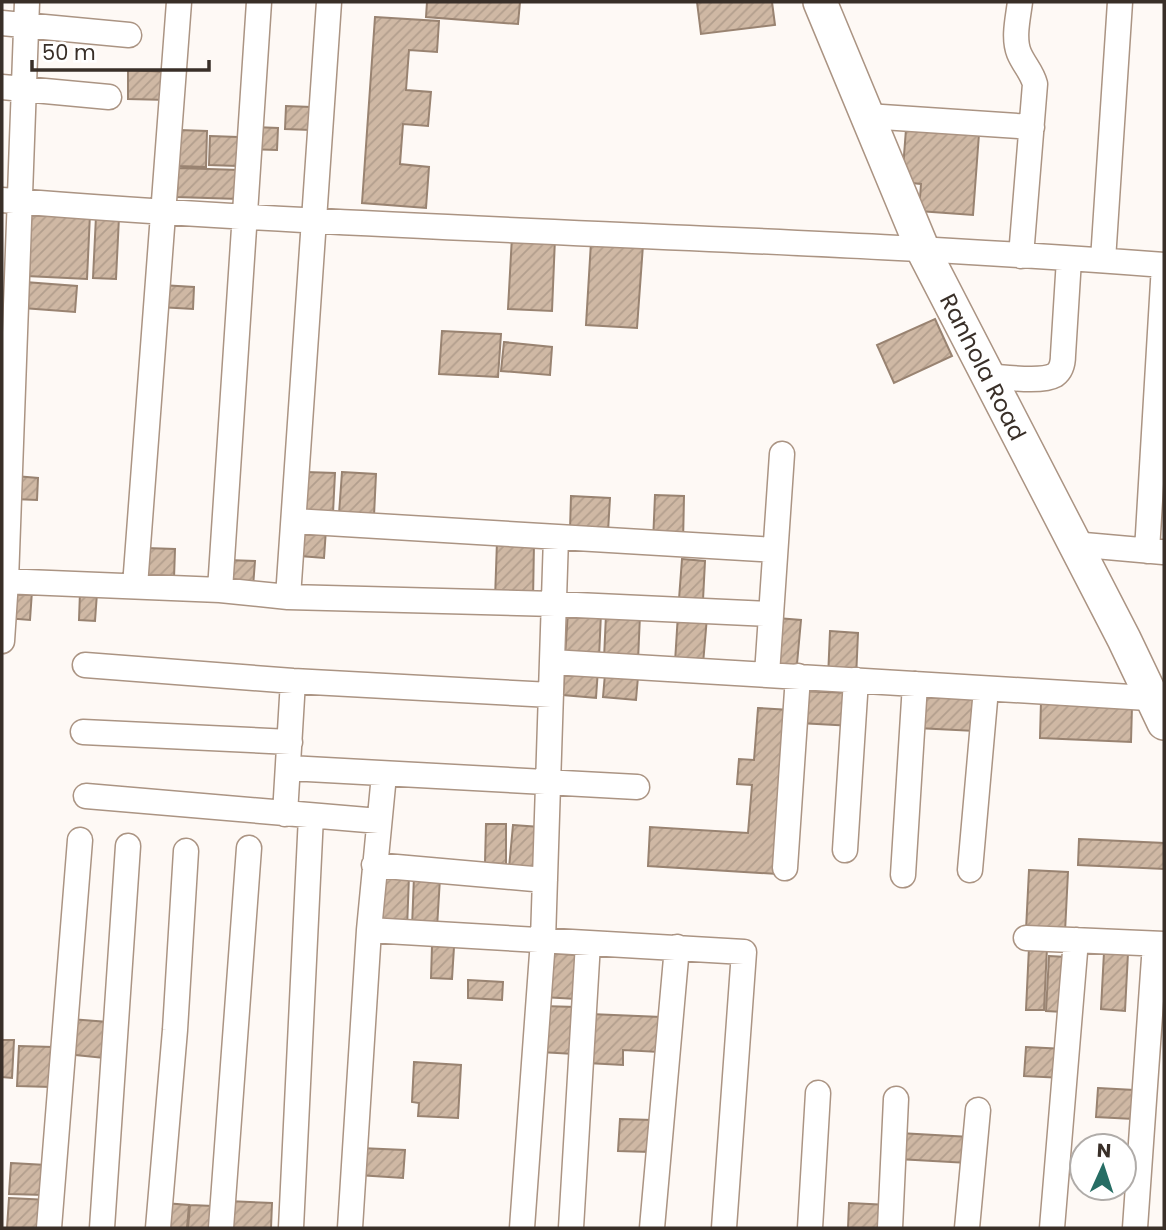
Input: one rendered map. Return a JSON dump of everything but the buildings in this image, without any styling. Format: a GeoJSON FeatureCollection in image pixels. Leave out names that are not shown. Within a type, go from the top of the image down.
{"type":"FeatureCollection","features":[{"type":"Feature","properties":{"kind":"street"},"geometry":{"type":"LineString","coordinates":[[135,586],[179,2]]}},
{"type":"Feature","properties":{"kind":"street"},"geometry":{"type":"LineString","coordinates":[[220,590],[259,2]]}},
{"type":"Feature","properties":{"kind":"street"},"geometry":{"type":"LineString","coordinates":[[288,597],[329,2]]}},
{"type":"Feature","properties":{"kind":"street","name":"Ranhola Road"},"geometry":{"type":"LineString","coordinates":[[820,2],[923,250],[1073,544],[1160,707]]}},
{"type":"Feature","properties":{"kind":"street"},"geometry":{"type":"LineString","coordinates":[[1020,2],[1017,50],[1035,84],[1021,256]]}},
{"type":"Feature","properties":{"kind":"street"},"geometry":{"type":"LineString","coordinates":[[1103,260],[1120,2]]}},
{"type":"Feature","properties":{"kind":"street"},"geometry":{"type":"LineString","coordinates":[[2,641],[13,89],[18,17],[129,35]]}},
{"type":"Feature","properties":{"kind":"street"},"geometry":{"type":"LineString","coordinates":[[13,89],[109,97]]}},
{"type":"Feature","properties":{"kind":"street"},"geometry":{"type":"LineString","coordinates":[[867,116],[1032,127]]}},
{"type":"Feature","properties":{"kind":"street"},"geometry":{"type":"LineString","coordinates":[[11,201],[314,222],[923,250],[1164,265],[1156,551],[1073,544]]}},
{"type":"Feature","properties":{"kind":"street"},"geometry":{"type":"LineString","coordinates":[[987,376],[1047,378],[1057,374],[1062,367],[1069,258]]}},
{"type":"Feature","properties":{"kind":"street"},"geometry":{"type":"LineString","coordinates":[[768,674],[782,454]]}},
{"type":"Feature","properties":{"kind":"street"},"geometry":{"type":"LineString","coordinates":[[294,521],[775,550]]}},
{"type":"Feature","properties":{"kind":"street"},"geometry":{"type":"LineString","coordinates":[[522,1228],[543,940],[556,537]]}},
{"type":"Feature","properties":{"kind":"street"},"geometry":{"type":"LineString","coordinates":[[4,581],[220,590],[288,597],[555,604],[771,614]]}},
{"type":"Feature","properties":{"kind":"street"},"geometry":{"type":"LineString","coordinates":[[552,662],[986,689],[1160,707]]}},
{"type":"Feature","properties":{"kind":"street"},"geometry":{"type":"LineString","coordinates":[[85,665],[293,681],[551,695]]}},
{"type":"Feature","properties":{"kind":"street"},"geometry":{"type":"LineString","coordinates":[[785,868],[799,676]]}},
{"type":"Feature","properties":{"kind":"street"},"geometry":{"type":"LineString","coordinates":[[845,850],[856,680]]}},
{"type":"Feature","properties":{"kind":"street"},"geometry":{"type":"LineString","coordinates":[[285,814],[293,681]]}},
{"type":"Feature","properties":{"kind":"street"},"geometry":{"type":"LineString","coordinates":[[903,875],[915,684]]}},
{"type":"Feature","properties":{"kind":"street"},"geometry":{"type":"LineString","coordinates":[[970,870],[986,689]]}},
{"type":"Feature","properties":{"kind":"street"},"geometry":{"type":"LineString","coordinates":[[83,733],[290,742]]}},
{"type":"Feature","properties":{"kind":"street"},"geometry":{"type":"LineString","coordinates":[[289,768],[637,787]]}},
{"type":"Feature","properties":{"kind":"street"},"geometry":{"type":"LineString","coordinates":[[350,1228],[369,930],[384,775]]}},
{"type":"Feature","properties":{"kind":"street"},"geometry":{"type":"LineString","coordinates":[[86,796],[379,821]]}},
{"type":"Feature","properties":{"kind":"street"},"geometry":{"type":"LineString","coordinates":[[291,1228],[311,816]]}},
{"type":"Feature","properties":{"kind":"street"},"geometry":{"type":"LineString","coordinates":[[49,1228],[80,840]]}},
{"type":"Feature","properties":{"kind":"street"},"geometry":{"type":"LineString","coordinates":[[102,1228],[128,846]]}},
{"type":"Feature","properties":{"kind":"street"},"geometry":{"type":"LineString","coordinates":[[221,1228],[249,848]]}},
{"type":"Feature","properties":{"kind":"street"},"geometry":{"type":"LineString","coordinates":[[158,1228],[186,851]]}},
{"type":"Feature","properties":{"kind":"street"},"geometry":{"type":"LineString","coordinates":[[374,865],[545,880]]}},
{"type":"Feature","properties":{"kind":"street"},"geometry":{"type":"LineString","coordinates":[[369,930],[744,952],[724,1228]]}},
{"type":"Feature","properties":{"kind":"street"},"geometry":{"type":"LineString","coordinates":[[1026,938],[1160,944],[1135,1228]]}},
{"type":"Feature","properties":{"kind":"street"},"geometry":{"type":"LineString","coordinates":[[1052,1228],[1076,940]]}},
{"type":"Feature","properties":{"kind":"street"},"geometry":{"type":"LineString","coordinates":[[571,1228],[588,943]]}},
{"type":"Feature","properties":{"kind":"street"},"geometry":{"type":"LineString","coordinates":[[652,1228],[677,947]]}},
{"type":"Feature","properties":{"kind":"street"},"geometry":{"type":"LineString","coordinates":[[810,1228],[818,1093]]}},
{"type":"Feature","properties":{"kind":"street"},"geometry":{"type":"LineString","coordinates":[[890,1228],[896,1099]]}},
{"type":"Feature","properties":{"kind":"street"},"geometry":{"type":"LineString","coordinates":[[967,1228],[978,1110]]}}]}
